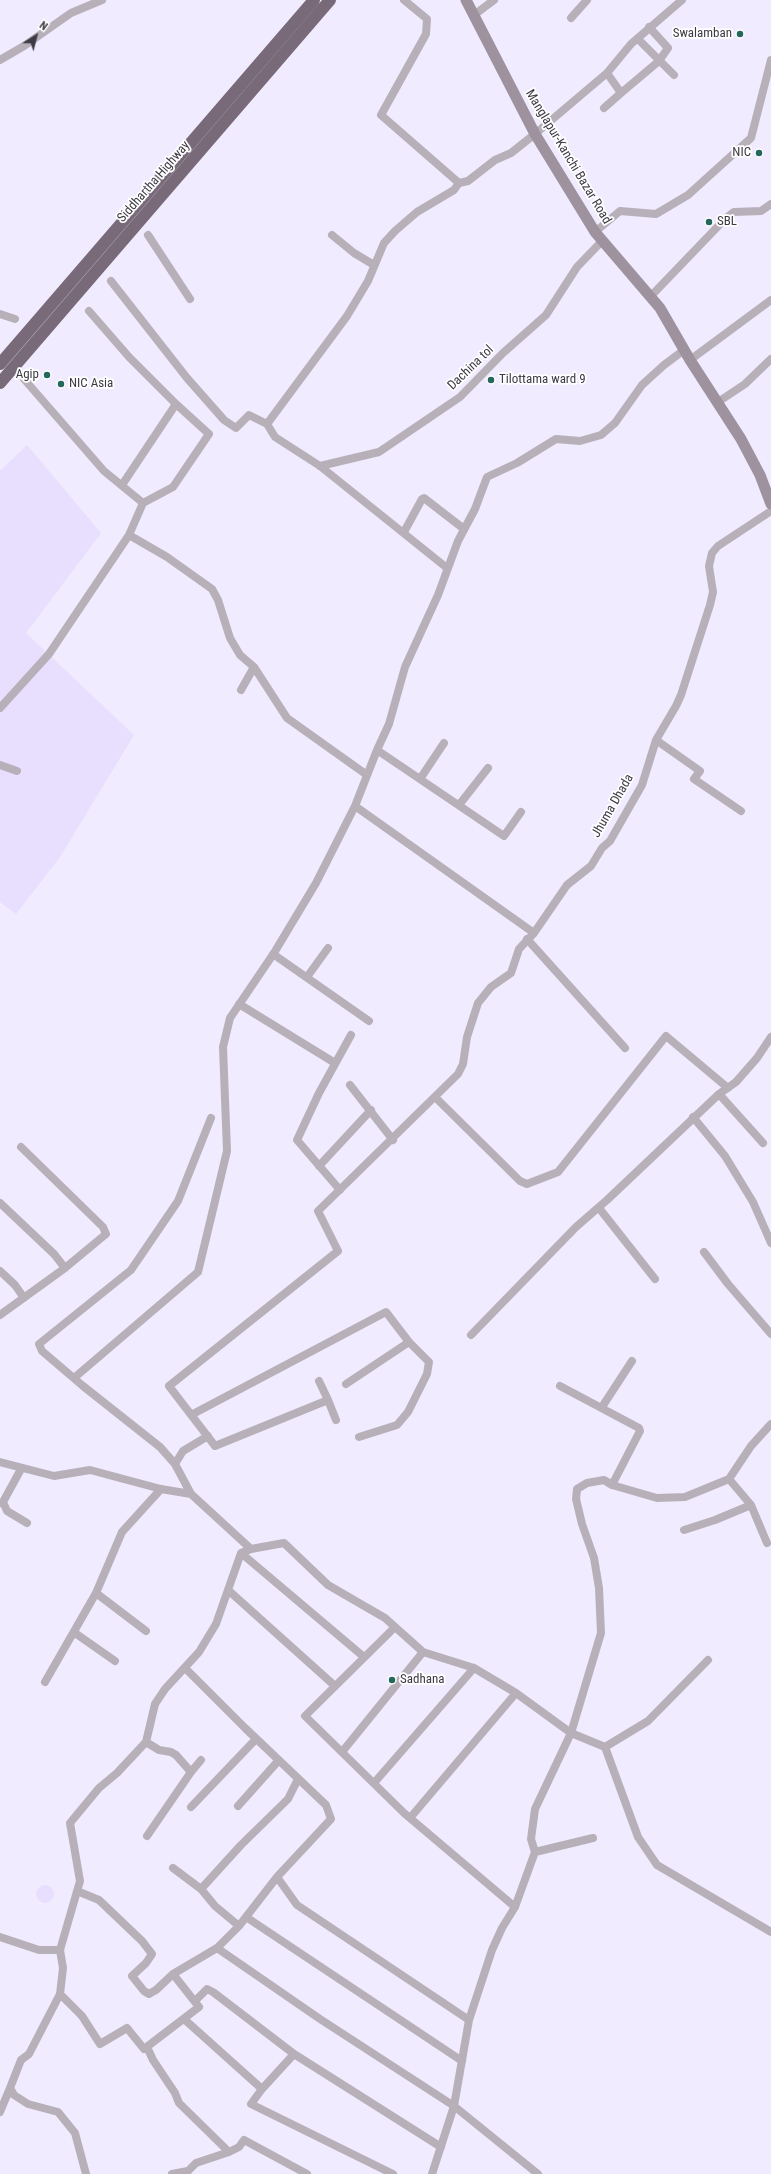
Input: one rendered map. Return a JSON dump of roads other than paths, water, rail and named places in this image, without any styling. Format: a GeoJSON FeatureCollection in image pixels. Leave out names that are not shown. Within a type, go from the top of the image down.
{"type":"FeatureCollection","features":[{"type":"Feature","properties":{"kind":"highway","name":"Siddhartha Highway"},"geometry":{"type":"LineString","coordinates":[[0,364],[314,0]]}},
{"type":"Feature","properties":{"kind":"highway","name":"Siddhartha Highway"},"geometry":{"type":"LineString","coordinates":[[0,383],[330,0]]}},
{"type":"Feature","properties":{"kind":"street"},"geometry":{"type":"LineString","coordinates":[[0,60],[24,46],[71,13],[102,0]]}},
{"type":"Feature","properties":{"kind":"street"},"geometry":{"type":"LineString","coordinates":[[404,0],[427,19],[426,34],[380,115],[459,183]]}},
{"type":"Feature","properties":{"kind":"street","name":"Manglapur-Kanchi Bazar Road"},"geometry":{"type":"LineString","coordinates":[[466,0],[535,134],[595,232],[651,296],[750,455],[771,504]]}},
{"type":"Feature","properties":{"kind":"street"},"geometry":{"type":"LineString","coordinates":[[474,15],[494,0]]}},
{"type":"Feature","properties":{"kind":"street"},"geometry":{"type":"LineString","coordinates":[[572,18],[587,0]]}},
{"type":"Feature","properties":{"kind":"street"},"geometry":{"type":"LineString","coordinates":[[267,424],[347,316],[368,281],[384,242],[418,212],[454,190],[459,183],[468,181],[495,160],[511,153],[535,134],[607,74],[630,44],[638,39],[649,27],[682,0]]}},
{"type":"Feature","properties":{"kind":"street"},"geometry":{"type":"LineString","coordinates":[[604,108],[659,61],[668,48],[649,27]]}},
{"type":"Feature","properties":{"kind":"street"},"geometry":{"type":"LineString","coordinates":[[638,39],[674,76]]}},
{"type":"Feature","properties":{"kind":"street"},"geometry":{"type":"LineString","coordinates":[[595,232],[620,210],[656,214],[688,194],[751,138],[771,60]]}},
{"type":"Feature","properties":{"kind":"street"},"geometry":{"type":"LineString","coordinates":[[607,74],[621,93]]}},
{"type":"Feature","properties":{"kind":"street"},"geometry":{"type":"LineString","coordinates":[[651,296],[725,219],[734,212],[761,211],[771,204]]}},
{"type":"Feature","properties":{"kind":"street"},"geometry":{"type":"LineString","coordinates":[[148,235],[190,299]]}},
{"type":"Feature","properties":{"kind":"street"},"geometry":{"type":"LineString","coordinates":[[332,235],[374,265]]}},
{"type":"Feature","properties":{"kind":"street","name":"Dachina tol"},"geometry":{"type":"LineString","coordinates":[[320,466],[378,452],[460,397],[503,354],[546,315],[577,267],[603,240]]}},
{"type":"Feature","properties":{"kind":"street"},"geometry":{"type":"LineString","coordinates":[[111,281],[187,378],[224,420],[236,428],[249,415],[267,424],[275,437],[320,466],[447,568]]}},
{"type":"Feature","properties":{"kind":"street"},"geometry":{"type":"LineString","coordinates":[[74,1378],[198,1272],[227,1151],[223,1047],[230,1018],[273,954],[316,883],[355,806],[389,724],[405,667],[438,595],[447,568],[464,529],[475,509],[487,477],[517,464],[556,439],[580,441],[601,435],[615,423],[642,385],[664,365],[687,355],[771,300]]}},
{"type":"Feature","properties":{"kind":"street"},"geometry":{"type":"LineString","coordinates":[[0,708],[49,654],[129,535],[143,503],[173,487],[209,434],[176,404],[129,357],[89,311]]}},
{"type":"Feature","properties":{"kind":"street"},"geometry":{"type":"LineString","coordinates":[[0,314],[15,319]]}},
{"type":"Feature","properties":{"kind":"street"},"geometry":{"type":"LineString","coordinates":[[718,402],[745,384],[771,359]]}},
{"type":"Feature","properties":{"kind":"street"},"geometry":{"type":"LineString","coordinates":[[24,379],[104,471],[143,503]]}},
{"type":"Feature","properties":{"kind":"street"},"geometry":{"type":"LineString","coordinates":[[122,485],[176,404]]}},
{"type":"Feature","properties":{"kind":"street"},"geometry":{"type":"LineString","coordinates":[[404,532],[422,499],[424,498],[464,529]]}},
{"type":"Feature","properties":{"kind":"street","name":"Jhuma Dhada"},"geometry":{"type":"LineString","coordinates":[[191,1414],[169,1386],[338,1251],[318,1211],[393,1140],[458,1074],[463,1064],[467,1037],[478,1003],[491,987],[511,973],[519,950],[527,939],[534,933],[567,885],[591,866],[602,848],[610,841],[642,785],[656,740],[676,706],[710,605],[713,592],[709,566],[712,553],[718,546],[771,511]]}},
{"type":"Feature","properties":{"kind":"street"},"geometry":{"type":"LineString","coordinates":[[129,535],[167,557],[212,589],[218,600],[230,638],[240,655],[254,667],[287,718],[367,775]]}},
{"type":"Feature","properties":{"kind":"street"},"geometry":{"type":"LineString","coordinates":[[241,690],[254,667]]}},
{"type":"Feature","properties":{"kind":"street"},"geometry":{"type":"LineString","coordinates":[[656,740],[700,771],[694,778],[741,811]]}},
{"type":"Feature","properties":{"kind":"street"},"geometry":{"type":"LineString","coordinates":[[420,779],[444,743]]}},
{"type":"Feature","properties":{"kind":"street"},"geometry":{"type":"LineString","coordinates":[[377,750],[504,836],[521,812]]}},
{"type":"Feature","properties":{"kind":"street"},"geometry":{"type":"LineString","coordinates":[[0,765],[17,771]]}},
{"type":"Feature","properties":{"kind":"street"},"geometry":{"type":"LineString","coordinates":[[459,805],[488,768]]}},
{"type":"Feature","properties":{"kind":"street"},"geometry":{"type":"LineString","coordinates":[[355,806],[534,933]]}},
{"type":"Feature","properties":{"kind":"street"},"geometry":{"type":"LineString","coordinates":[[527,939],[626,1048]]}},
{"type":"Feature","properties":{"kind":"street"},"geometry":{"type":"LineString","coordinates":[[307,977],[328,948]]}},
{"type":"Feature","properties":{"kind":"street"},"geometry":{"type":"LineString","coordinates":[[273,954],[369,1021]]}},
{"type":"Feature","properties":{"kind":"street"},"geometry":{"type":"LineString","coordinates":[[239,1004],[335,1063]]}},
{"type":"Feature","properties":{"kind":"street"},"geometry":{"type":"LineString","coordinates":[[340,1190],[297,1140],[335,1063],[351,1035]]}},
{"type":"Feature","properties":{"kind":"street"},"geometry":{"type":"LineString","coordinates":[[435,1097],[520,1181],[526,1184],[558,1172],[666,1036],[728,1088]]}},
{"type":"Feature","properties":{"kind":"street"},"geometry":{"type":"LineString","coordinates":[[471,1334],[576,1227],[599,1208],[693,1117],[728,1088],[757,1058],[771,1037]]}},
{"type":"Feature","properties":{"kind":"street"},"geometry":{"type":"LineString","coordinates":[[350,1085],[393,1140]]}},
{"type":"Feature","properties":{"kind":"street"},"geometry":{"type":"LineString","coordinates":[[719,1094],[763,1143]]}},
{"type":"Feature","properties":{"kind":"street"},"geometry":{"type":"LineString","coordinates":[[319,1166],[371,1110]]}},
{"type":"Feature","properties":{"kind":"street"},"geometry":{"type":"LineString","coordinates":[[693,1117],[725,1156],[753,1202],[771,1243]]}},
{"type":"Feature","properties":{"kind":"street"},"geometry":{"type":"LineString","coordinates":[[211,1118],[178,1201],[131,1270],[39,1344],[42,1351],[160,1447],[175,1464],[191,1494],[251,1549]]}},
{"type":"Feature","properties":{"kind":"street"},"geometry":{"type":"LineString","coordinates":[[0,1315],[65,1268],[106,1234],[103,1227],[21,1148]]}},
{"type":"Feature","properties":{"kind":"street"},"geometry":{"type":"LineString","coordinates":[[0,1203],[54,1254],[65,1268]]}},
{"type":"Feature","properties":{"kind":"street"},"geometry":{"type":"LineString","coordinates":[[599,1208],[655,1279]]}},
{"type":"Feature","properties":{"kind":"street"},"geometry":{"type":"LineString","coordinates":[[704,1252],[728,1284],[771,1334]]}},
{"type":"Feature","properties":{"kind":"street"},"geometry":{"type":"LineString","coordinates":[[0,1271],[16,1285],[24,1298]]}},
{"type":"Feature","properties":{"kind":"street"},"geometry":{"type":"LineString","coordinates":[[328,1400],[215,1446],[191,1414],[386,1312],[409,1342],[429,1362],[427,1374],[408,1412],[397,1425],[359,1437]]}},
{"type":"Feature","properties":{"kind":"street"},"geometry":{"type":"LineString","coordinates":[[346,1384],[409,1342]]}},
{"type":"Feature","properties":{"kind":"street"},"geometry":{"type":"LineString","coordinates":[[602,1407],[632,1361]]}},
{"type":"Feature","properties":{"kind":"street"},"geometry":{"type":"LineString","coordinates":[[319,1381],[336,1420]]}},
{"type":"Feature","properties":{"kind":"street"},"geometry":{"type":"LineString","coordinates":[[560,1386],[637,1426],[640,1431],[612,1485]]}},
{"type":"Feature","properties":{"kind":"street"},"geometry":{"type":"LineString","coordinates":[[432,2174],[454,2106],[469,2020],[492,1950],[502,1928],[515,1907],[535,1852],[531,1839],[535,1809],[571,1733],[601,1633],[599,1588],[594,1558],[582,1524],[576,1499],[577,1489],[587,1483],[604,1480],[612,1485],[657,1498],[685,1497],[729,1479],[751,1446],[771,1424]]}},
{"type":"Feature","properties":{"kind":"street"},"geometry":{"type":"LineString","coordinates":[[175,1464],[183,1451],[208,1436]]}},
{"type":"Feature","properties":{"kind":"street"},"geometry":{"type":"LineString","coordinates":[[0,1462],[21,1469],[54,1476],[90,1470],[161,1489],[191,1494]]}},
{"type":"Feature","properties":{"kind":"street"},"geometry":{"type":"LineString","coordinates":[[21,1469],[2,1503],[7,1511],[27,1523]]}},
{"type":"Feature","properties":{"kind":"street"},"geometry":{"type":"LineString","coordinates":[[729,1479],[751,1505],[767,1543]]}},
{"type":"Feature","properties":{"kind":"street"},"geometry":{"type":"LineString","coordinates":[[45,1682],[75,1633],[96,1593],[122,1532],[161,1489]]}},
{"type":"Feature","properties":{"kind":"street"},"geometry":{"type":"LineString","coordinates":[[684,1530],[715,1520],[751,1505]]}},
{"type":"Feature","properties":{"kind":"street"},"geometry":{"type":"LineString","coordinates":[[0,2112],[21,2060],[29,2054],[60,1994],[63,1968],[60,1950],[80,1881],[79,1867],[70,1823],[99,1788],[117,1774],[146,1742],[155,1704],[165,1689],[199,1652],[216,1624],[241,1553],[251,1549],[284,1543],[328,1585],[385,1618],[423,1652],[474,1668],[516,1693],[571,1733],[605,1747],[638,1836],[657,1865],[771,1932]]}},
{"type":"Feature","properties":{"kind":"street"},"geometry":{"type":"LineString","coordinates":[[241,1553],[364,1657]]}},
{"type":"Feature","properties":{"kind":"street"},"geometry":{"type":"LineString","coordinates":[[228,1590],[335,1686]]}},
{"type":"Feature","properties":{"kind":"street"},"geometry":{"type":"LineString","coordinates":[[96,1593],[146,1631]]}},
{"type":"Feature","properties":{"kind":"street"},"geometry":{"type":"LineString","coordinates":[[395,1627],[305,1716],[410,1818],[515,1907]]}},
{"type":"Feature","properties":{"kind":"street"},"geometry":{"type":"LineString","coordinates":[[75,1633],[116,1661]]}},
{"type":"Feature","properties":{"kind":"street"},"geometry":{"type":"LineString","coordinates":[[342,1752],[423,1652]]}},
{"type":"Feature","properties":{"kind":"street"},"geometry":{"type":"LineString","coordinates":[[605,1747],[648,1721],[708,1660]]}},
{"type":"Feature","properties":{"kind":"street"},"geometry":{"type":"LineString","coordinates":[[77,1891],[99,1900],[142,1941],[152,1954],[146,1963],[132,1976],[144,1991],[149,1994],[156,1990],[173,1974],[217,1948],[239,1926],[278,1877],[331,1819],[326,1805],[256,1739],[185,1668]]}},
{"type":"Feature","properties":{"kind":"street"},"geometry":{"type":"LineString","coordinates":[[374,1783],[474,1668]]}},
{"type":"Feature","properties":{"kind":"street"},"geometry":{"type":"LineString","coordinates":[[410,1818],[516,1693]]}},
{"type":"Feature","properties":{"kind":"street"},"geometry":{"type":"LineString","coordinates":[[191,1807],[256,1739]]}},
{"type":"Feature","properties":{"kind":"street"},"geometry":{"type":"LineString","coordinates":[[146,1742],[159,1750],[171,1752],[176,1755],[191,1772]]}},
{"type":"Feature","properties":{"kind":"street"},"geometry":{"type":"LineString","coordinates":[[147,1836],[191,1772],[201,1760]]}},
{"type":"Feature","properties":{"kind":"street"},"geometry":{"type":"LineString","coordinates":[[238,1806],[279,1760]]}},
{"type":"Feature","properties":{"kind":"street"},"geometry":{"type":"LineString","coordinates":[[202,1889],[241,1845],[288,1799],[298,1778]]}},
{"type":"Feature","properties":{"kind":"street"},"geometry":{"type":"LineString","coordinates":[[535,1852],[594,1838]]}},
{"type":"Feature","properties":{"kind":"street"},"geometry":{"type":"LineString","coordinates":[[173,1868],[202,1889],[215,1906],[239,1926]]}},
{"type":"Feature","properties":{"kind":"street"},"geometry":{"type":"LineString","coordinates":[[278,1877],[297,1904],[469,2020]]}},
{"type":"Feature","properties":{"kind":"street"},"geometry":{"type":"LineString","coordinates":[[246,1917],[462,2061]]}},
{"type":"Feature","properties":{"kind":"street"},"geometry":{"type":"LineString","coordinates":[[0,1937],[39,1950],[60,1950]]}},
{"type":"Feature","properties":{"kind":"street"},"geometry":{"type":"LineString","coordinates":[[217,1948],[320,2019],[454,2106],[538,2174]]}},
{"type":"Feature","properties":{"kind":"street"},"geometry":{"type":"LineString","coordinates":[[60,1994],[82,2016],[100,2044],[126,2028],[144,2049],[199,2007],[173,1974]]}},
{"type":"Feature","properties":{"kind":"street"},"geometry":{"type":"LineString","coordinates":[[194,2002],[207,1989],[213,1992],[294,2054],[441,2147]]}},
{"type":"Feature","properties":{"kind":"street"},"geometry":{"type":"LineString","coordinates":[[184,2019],[262,2089]]}},
{"type":"Feature","properties":{"kind":"street"},"geometry":{"type":"LineString","coordinates":[[147,2047],[175,2093],[179,2103],[229,2152]]}},
{"type":"Feature","properties":{"kind":"street"},"geometry":{"type":"LineString","coordinates":[[294,2054],[262,2089],[251,2104],[393,2174]]}},
{"type":"Feature","properties":{"kind":"street"},"geometry":{"type":"LineString","coordinates":[[10,2088],[14,2095],[28,2104],[58,2112],[75,2133],[86,2174]]}},
{"type":"Feature","properties":{"kind":"street"},"geometry":{"type":"LineString","coordinates":[[172,2174],[188,2171],[196,2163],[238,2148],[244,2140],[307,2174]]}},
{"type":"Feature","properties":{"kind":"place","name":"Swalamban"},"geometry":{"type":"Point","coordinates":[740,34]}},
{"type":"Feature","properties":{"kind":"place","name":"NIC"},"geometry":{"type":"Point","coordinates":[759,153]}},
{"type":"Feature","properties":{"kind":"place","name":"SBL"},"geometry":{"type":"Point","coordinates":[709,222]}},
{"type":"Feature","properties":{"kind":"place","name":"Agip"},"geometry":{"type":"Point","coordinates":[47,375]}},
{"type":"Feature","properties":{"kind":"place","name":"Tilottama ward 9"},"geometry":{"type":"Point","coordinates":[491,380]}},
{"type":"Feature","properties":{"kind":"place","name":"NIC Asia"},"geometry":{"type":"Point","coordinates":[61,384]}},
{"type":"Feature","properties":{"kind":"place","name":"Sadhana"},"geometry":{"type":"Point","coordinates":[392,1680]}}]}
